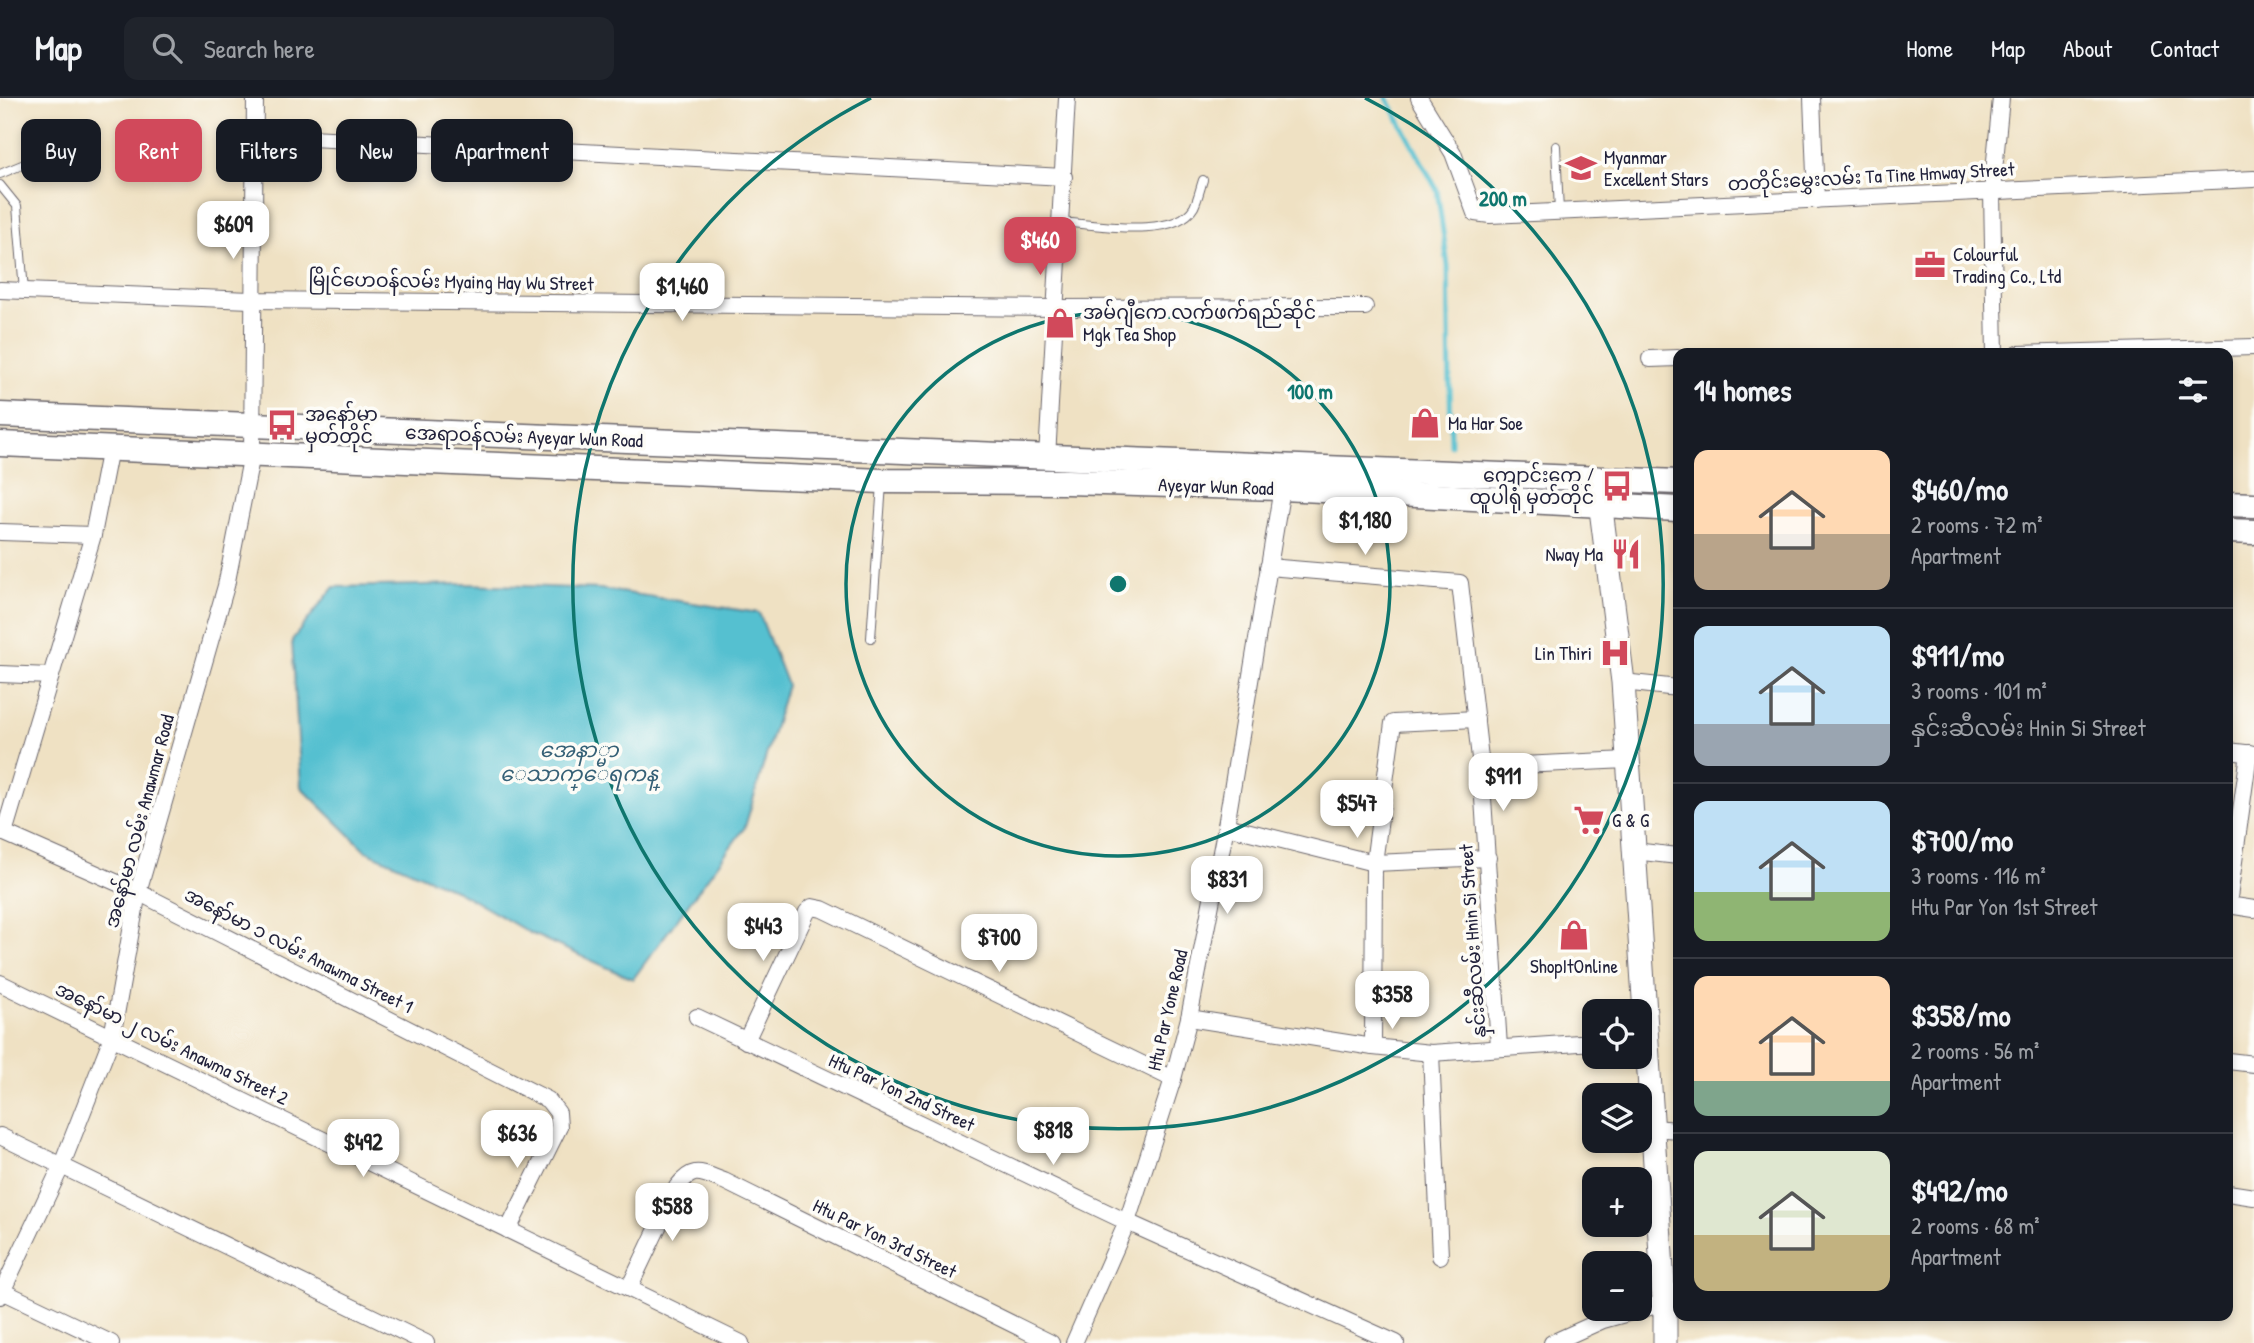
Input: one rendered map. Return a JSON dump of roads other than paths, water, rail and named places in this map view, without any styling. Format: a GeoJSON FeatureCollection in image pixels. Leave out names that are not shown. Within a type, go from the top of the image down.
{"type":"FeatureCollection","features":[{"type":"Feature","properties":{"kind":"main road","name":"အေရာဝန်လမ်း Ayeyar Wun Road"},"geometry":{"type":"LineString","coordinates":[[0,415],[253,424],[1047,470]]}},
{"type":"Feature","properties":{"kind":"main road","name":"အေရာဝန်လမ်း Ayeyar Wun Road"},"geometry":{"type":"LineString","coordinates":[[0,444],[882,481],[1047,470]]}},
{"type":"Feature","properties":{"kind":"main road","name":"Ayeyar Wun Road"},"geometry":{"type":"LineString","coordinates":[[1047,470],[1283,476],[1597,478],[1673,482]]}},
{"type":"Feature","properties":{"kind":"main road","name":"Ayeyar Wun Road"},"geometry":{"type":"LineString","coordinates":[[1283,476],[1447,495],[1673,509]]}},
{"type":"Feature","properties":{"kind":"main road"},"geometry":{"type":"LineString","coordinates":[[1597,478],[1623,682],[1641,999]]}},
{"type":"Feature","properties":{"kind":"main road"},"geometry":{"type":"LineString","coordinates":[[2233,504],[2254,505]]}},
{"type":"Feature","properties":{"kind":"main road"},"geometry":{"type":"LineString","coordinates":[[2233,531],[2254,532]]}},
{"type":"Feature","properties":{"kind":"main road"},"geometry":{"type":"LineString","coordinates":[[1646,1069],[1653,1128],[1665,1343]]}},
{"type":"Feature","properties":{"kind":"street","name":"အနော်မာ လမ်း Anawmar Road"},"geometry":{"type":"LineString","coordinates":[[254,119],[255,98]]}},
{"type":"Feature","properties":{"kind":"street"},"geometry":{"type":"LineString","coordinates":[[1047,470],[1067,98]]}},
{"type":"Feature","properties":{"kind":"street","name":"တတိုင်းမွှေးလမ်း Ta Tine Hmway Street"},"geometry":{"type":"LineString","coordinates":[[1419,98],[1453,153],[1475,213],[1490,215],[2254,180]]}},
{"type":"Feature","properties":{"kind":"street"},"geometry":{"type":"LineString","coordinates":[[1812,98],[1816,200]]}},
{"type":"Feature","properties":{"kind":"street"},"geometry":{"type":"LineString","coordinates":[[1995,348],[1992,192],[2001,98]]}},
{"type":"Feature","properties":{"kind":"street"},"geometry":{"type":"LineString","coordinates":[[322,139],[1064,177]]}},
{"type":"Feature","properties":{"kind":"street","name":"အနော်မာ လမ်း Anawmar Road"},"geometry":{"type":"LineString","coordinates":[[1,1292],[61,1167],[111,1037],[138,892],[226,586],[251,454],[253,424],[252,182]]}},
{"type":"Feature","properties":{"kind":"street","name":"မြိုင်ဟေဝန်လမ်း Myaing Hay Wu Street"},"geometry":{"type":"LineString","coordinates":[[0,290],[251,300],[1057,308],[1365,307]]}},
{"type":"Feature","properties":{"kind":"street"},"geometry":{"type":"LineString","coordinates":[[2195,348],[2254,346]]}},
{"type":"Feature","properties":{"kind":"street"},"geometry":{"type":"LineString","coordinates":[[1650,359],[1673,358]]}},
{"type":"Feature","properties":{"kind":"street"},"geometry":{"type":"LineString","coordinates":[[2,832],[93,535],[110,448]]}},
{"type":"Feature","properties":{"kind":"street","name":"Htu Par Yone Road"},"geometry":{"type":"LineString","coordinates":[[1074,1343],[1127,1222],[1173,1079],[1189,1018],[1226,826],[1283,476]]}},
{"type":"Feature","properties":{"kind":"street"},"geometry":{"type":"LineString","coordinates":[[0,532],[93,535]]}},
{"type":"Feature","properties":{"kind":"street","name":"နှင်းဆီလမ်း Hnin Si Street"},"geometry":{"type":"LineString","coordinates":[[1268,567],[1460,583],[1481,767],[1499,1046]]}},
{"type":"Feature","properties":{"kind":"street"},"geometry":{"type":"LineString","coordinates":[[0,674],[51,676]]}},
{"type":"Feature","properties":{"kind":"street"},"geometry":{"type":"LineString","coordinates":[[1623,682],[1673,687]]}},
{"type":"Feature","properties":{"kind":"street"},"geometry":{"type":"LineString","coordinates":[[1373,1047],[1374,863],[1393,723],[1476,719]]}},
{"type":"Feature","properties":{"kind":"street"},"geometry":{"type":"LineString","coordinates":[[2233,752],[2252,754],[2233,874]]}},
{"type":"Feature","properties":{"kind":"street"},"geometry":{"type":"LineString","coordinates":[[1481,767],[1627,760]]}},
{"type":"Feature","properties":{"kind":"street"},"geometry":{"type":"LineString","coordinates":[[1226,826],[1374,863],[1488,858]]}},
{"type":"Feature","properties":{"kind":"street","name":"အနော်မာ ၁ လမ်း Anawma Street 1"},"geometry":{"type":"LineString","coordinates":[[2,832],[138,892],[548,1100],[558,1113],[559,1127],[508,1230]]}},
{"type":"Feature","properties":{"kind":"street"},"geometry":{"type":"LineString","coordinates":[[1634,850],[1673,855]]}},
{"type":"Feature","properties":{"kind":"street"},"geometry":{"type":"LineString","coordinates":[[2233,906],[2254,909]]}},
{"type":"Feature","properties":{"kind":"street"},"geometry":{"type":"LineString","coordinates":[[747,1041],[807,912],[812,907],[822,909],[1173,1079]]}},
{"type":"Feature","properties":{"kind":"street","name":"အနော်မာ ၂ လမ်း Anawma Street 2"},"geometry":{"type":"LineString","coordinates":[[0,983],[741,1343]]}},
{"type":"Feature","properties":{"kind":"street","name":"Htu Par Yon 2nd Street"},"geometry":{"type":"LineString","coordinates":[[697,1017],[1127,1222],[1395,1343]]}},
{"type":"Feature","properties":{"kind":"street"},"geometry":{"type":"LineString","coordinates":[[1189,1018],[1373,1047],[1431,1053],[1499,1046],[1582,1043]]}},
{"type":"Feature","properties":{"kind":"street"},"geometry":{"type":"LineString","coordinates":[[1431,1053],[1440,1256]]}},
{"type":"Feature","properties":{"kind":"street"},"geometry":{"type":"LineString","coordinates":[[2233,1062],[2254,1064]]}},
{"type":"Feature","properties":{"kind":"street"},"geometry":{"type":"LineString","coordinates":[[1653,1128],[1673,1130]]}},
{"type":"Feature","properties":{"kind":"street"},"geometry":{"type":"LineString","coordinates":[[0,1136],[426,1343]]}},
{"type":"Feature","properties":{"kind":"street","name":"Htu Par Yon 3rd Street"},"geometry":{"type":"LineString","coordinates":[[629,1288],[677,1187],[686,1175],[699,1172],[724,1181],[1051,1343]]}},
{"type":"Feature","properties":{"kind":"street"},"geometry":{"type":"LineString","coordinates":[[2233,1194],[2254,1197]]}},
{"type":"Feature","properties":{"kind":"street"},"geometry":{"type":"LineString","coordinates":[[1,1292],[111,1343]]}},
{"type":"Feature","properties":{"kind":"street"},"geometry":{"type":"LineString","coordinates":[[1552,1343],[1603,1320],[1664,1303]]}},
{"type":"Feature","properties":{"kind":"lane"},"geometry":{"type":"LineString","coordinates":[[1556,146],[1559,212]]}},
{"type":"Feature","properties":{"kind":"lane"},"geometry":{"type":"LineString","coordinates":[[0,174],[21,165]]}},
{"type":"Feature","properties":{"kind":"lane"},"geometry":{"type":"LineString","coordinates":[[1061,222],[1148,228],[1175,222],[1193,209],[1203,180]]}},
{"type":"Feature","properties":{"kind":"lane"},"geometry":{"type":"LineString","coordinates":[[0,186],[17,206],[24,290]]}},
{"type":"Feature","properties":{"kind":"lane"},"geometry":{"type":"LineString","coordinates":[[871,638],[882,481]]}},
{"type":"Feature","properties":{"kind":"water","name":"အေနာ္မာ ေသာက္ေရကန္"},"geometry":{"type":"Polygon","coordinates":[[[466,584],[600,589],[759,613],[787,685],[745,827],[633,979],[530,933],[457,891],[366,851],[301,787],[292,640],[334,587],[466,584]]]}},
{"type":"Feature","properties":{"kind":"waterway"},"geometry":{"type":"LineString","coordinates":[[1387,98],[1437,190],[1448,266],[1451,445]]}},
{"type":"Feature","properties":{"kind":"place","name":"Myanmar Excellent Stars"},"geometry":{"type":"Point","coordinates":[1581,168]}},
{"type":"Feature","properties":{"kind":"place","name":"Colourful Trading Co., Ltd"},"geometry":{"type":"Point","coordinates":[1930,265]}},
{"type":"Feature","properties":{"kind":"place","name":"အမ်ဂျီကေ လက်ဖက်ရည်ဆိုင် Mgk Tea Shop"},"geometry":{"type":"Point","coordinates":[1060,323]}},
{"type":"Feature","properties":{"kind":"place","name":"Ma Har Soe"},"geometry":{"type":"Point","coordinates":[1425,423]}},
{"type":"Feature","properties":{"kind":"place","name":"အနော်မာ မှတ်တိုင်"},"geometry":{"type":"Point","coordinates":[282,425]}},
{"type":"Feature","properties":{"kind":"place","name":"ကျောင်းကွေ့ / ထူပါရုံ မှတ်တိုင်"},"geometry":{"type":"Point","coordinates":[1617,486]}},
{"type":"Feature","properties":{"kind":"place","name":"Nway Ma"},"geometry":{"type":"Point","coordinates":[1626,554]}},
{"type":"Feature","properties":{"kind":"place","name":"Lin Thiri"},"geometry":{"type":"Point","coordinates":[1615,653]}},
{"type":"Feature","properties":{"kind":"place","name":"G & G"},"geometry":{"type":"Point","coordinates":[1589,820]}},
{"type":"Feature","properties":{"kind":"place","name":"ShopItOnline"},"geometry":{"type":"Point","coordinates":[1574,935]}}]}
